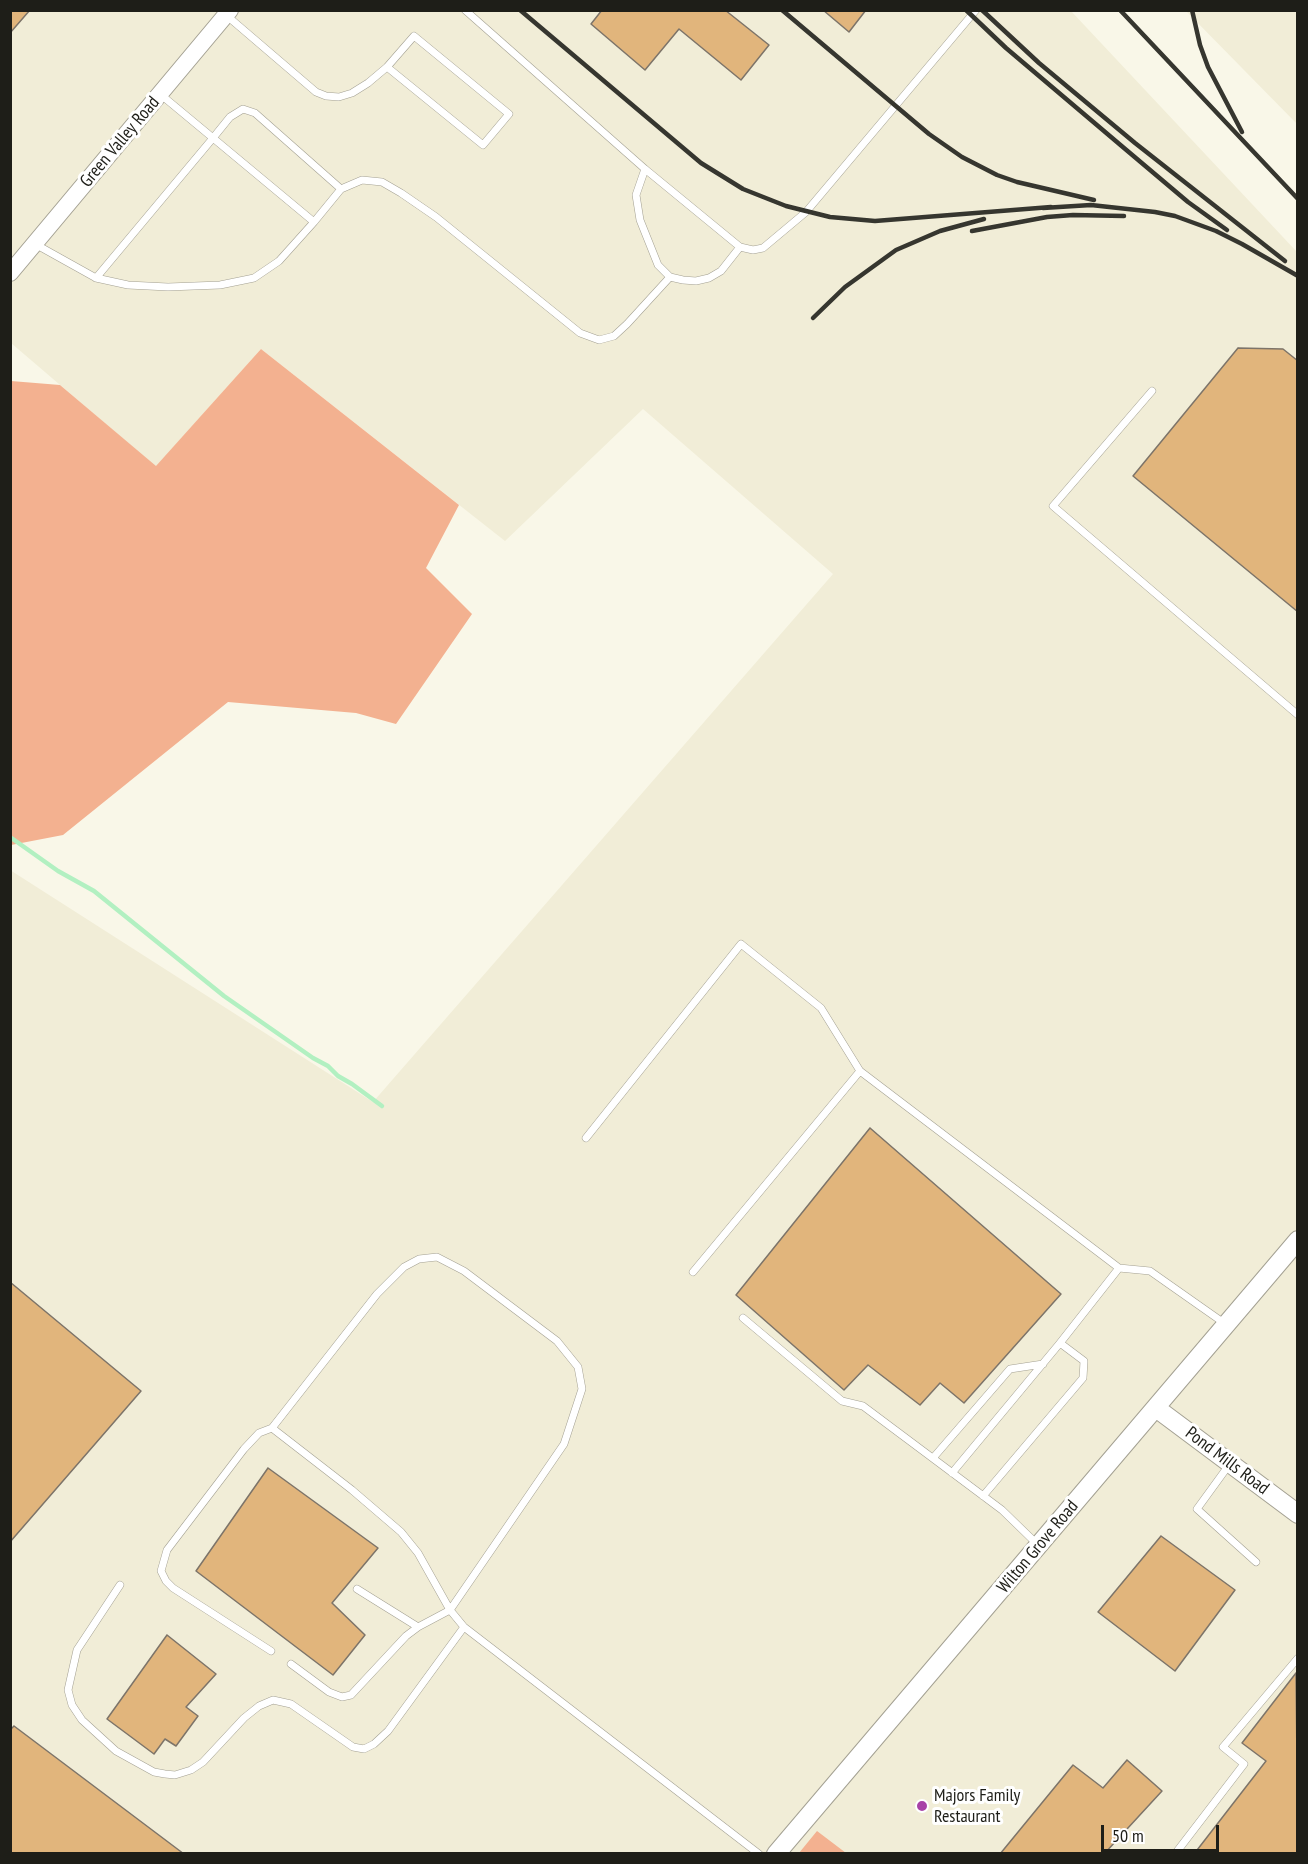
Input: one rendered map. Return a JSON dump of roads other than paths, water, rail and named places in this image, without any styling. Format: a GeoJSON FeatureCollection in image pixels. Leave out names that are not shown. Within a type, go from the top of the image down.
{"type":"FeatureCollection","features":[{"type":"Feature","properties":{"kind":"main road","name":"Wilton Grove Road"},"geometry":{"type":"LineString","coordinates":[[776,1854],[1298,1240]]}},
{"type":"Feature","properties":{"kind":"main road","name":"Pond Mills Road"},"geometry":{"type":"LineString","coordinates":[[1156,1408],[1298,1514]]}},
{"type":"Feature","properties":{"kind":"street","name":"Green Valley Road"},"geometry":{"type":"LineString","coordinates":[[10,273],[228,13]]}},
{"type":"Feature","properties":{"kind":"lane"},"geometry":{"type":"LineString","coordinates":[[465,10],[645,169],[740,247],[753,250],[763,248],[806,212],[976,10]]}},
{"type":"Feature","properties":{"kind":"lane"},"geometry":{"type":"LineString","coordinates":[[228,13],[316,92],[326,96],[339,97],[352,93],[387,67],[414,36],[509,114],[483,145],[387,67]]}},
{"type":"Feature","properties":{"kind":"lane"},"geometry":{"type":"LineString","coordinates":[[160,94],[314,222]]}},
{"type":"Feature","properties":{"kind":"lane"},"geometry":{"type":"LineString","coordinates":[[96,278],[230,117],[243,109],[255,113],[341,189]]}},
{"type":"Feature","properties":{"kind":"lane"},"geometry":{"type":"LineString","coordinates":[[645,169],[636,195],[640,220],[658,265],[670,277],[696,281],[709,278],[721,271],[740,247]]}},
{"type":"Feature","properties":{"kind":"lane"},"geometry":{"type":"LineString","coordinates":[[35,244],[96,278],[128,285],[168,287],[220,285],[254,278],[279,261],[341,189],[362,180],[382,182],[401,193],[436,217],[580,333],[599,340],[614,336],[670,277]]}},
{"type":"Feature","properties":{"kind":"lane"},"geometry":{"type":"LineString","coordinates":[[1152,391],[1053,506],[1298,715]]}},
{"type":"Feature","properties":{"kind":"lane"},"geometry":{"type":"LineString","coordinates":[[586,1138],[741,944],[821,1008],[860,1071],[1119,1268],[1150,1271],[1226,1325]]}},
{"type":"Feature","properties":{"kind":"lane"},"geometry":{"type":"LineString","coordinates":[[693,1272],[860,1071]]}},
{"type":"Feature","properties":{"kind":"lane"},"geometry":{"type":"LineString","coordinates":[[271,1651],[173,1588],[161,1571],[167,1551],[244,1449],[259,1433],[272,1428],[377,1294],[404,1267],[419,1259],[437,1257],[464,1271],[557,1341],[578,1367],[582,1389],[564,1444],[450,1610],[417,1627],[393,1648],[378,1668],[351,1695],[342,1697],[329,1692],[291,1664]]}},
{"type":"Feature","properties":{"kind":"lane"},"geometry":{"type":"LineString","coordinates":[[952,1473],[1119,1268]]}},
{"type":"Feature","properties":{"kind":"lane"},"geometry":{"type":"LineString","coordinates":[[743,1318],[842,1401],[863,1406],[1002,1510],[1039,1545]]}},
{"type":"Feature","properties":{"kind":"lane"},"geometry":{"type":"LineString","coordinates":[[983,1496],[1083,1378],[1084,1361],[1060,1343]]}},
{"type":"Feature","properties":{"kind":"lane"},"geometry":{"type":"LineString","coordinates":[[933,1458],[1010,1369],[1043,1364]]}},
{"type":"Feature","properties":{"kind":"lane"},"geometry":{"type":"LineString","coordinates":[[272,1428],[352,1490],[401,1532],[418,1553],[450,1610],[464,1627],[759,1854]]}},
{"type":"Feature","properties":{"kind":"lane"},"geometry":{"type":"LineString","coordinates":[[1230,1463],[1197,1509],[1256,1562]]}},
{"type":"Feature","properties":{"kind":"lane"},"geometry":{"type":"LineString","coordinates":[[120,1585],[77,1650],[68,1690],[72,1705],[88,1727],[116,1751],[154,1772],[165,1774],[191,1770],[203,1761],[244,1718],[259,1706],[273,1700],[291,1704],[353,1747],[364,1749],[374,1744],[388,1731],[464,1627]]}},
{"type":"Feature","properties":{"kind":"lane"},"geometry":{"type":"LineString","coordinates":[[357,1589],[417,1627]]}},
{"type":"Feature","properties":{"kind":"lane"},"geometry":{"type":"LineString","coordinates":[[1175,1854],[1244,1764],[1223,1747],[1298,1658]]}},
{"type":"Feature","properties":{"kind":"waterway"},"geometry":{"type":"LineString","coordinates":[[10,837],[58,871],[94,891],[224,996],[328,1066],[338,1076],[382,1106]]}},
{"type":"Feature","properties":{"kind":"railway"},"geometry":{"type":"LineString","coordinates":[[520,10],[701,163],[743,189],[786,206],[830,217],[875,221],[1051,207]]}},
{"type":"Feature","properties":{"kind":"railway"},"geometry":{"type":"LineString","coordinates":[[782,10],[929,134],[962,157],[997,175],[1017,182],[1094,200]]}},
{"type":"Feature","properties":{"kind":"railway"},"geometry":{"type":"LineString","coordinates":[[966,10],[1006,48],[1188,202],[1227,230]]}},
{"type":"Feature","properties":{"kind":"railway"},"geometry":{"type":"LineString","coordinates":[[982,10],[1039,63],[1135,143],[1285,261]]}},
{"type":"Feature","properties":{"kind":"railway"},"geometry":{"type":"LineString","coordinates":[[1120,10],[1298,199]]}},
{"type":"Feature","properties":{"kind":"railway"},"geometry":{"type":"LineString","coordinates":[[1192,10],[1208,67],[1242,132]]}},
{"type":"Feature","properties":{"kind":"railway"},"geometry":{"type":"LineString","coordinates":[[1043,208],[1091,205],[1175,216],[1216,231],[1298,276]]}},
{"type":"Feature","properties":{"kind":"railway"},"geometry":{"type":"LineString","coordinates":[[972,231],[1047,217],[1124,216]]}},
{"type":"Feature","properties":{"kind":"railway"},"geometry":{"type":"LineString","coordinates":[[813,318],[845,287],[896,250],[940,231],[984,219]]}},
{"type":"Feature","properties":{"kind":"place","name":"Majors Family Restaurant"},"geometry":{"type":"Point","coordinates":[922,1806]}}]}
